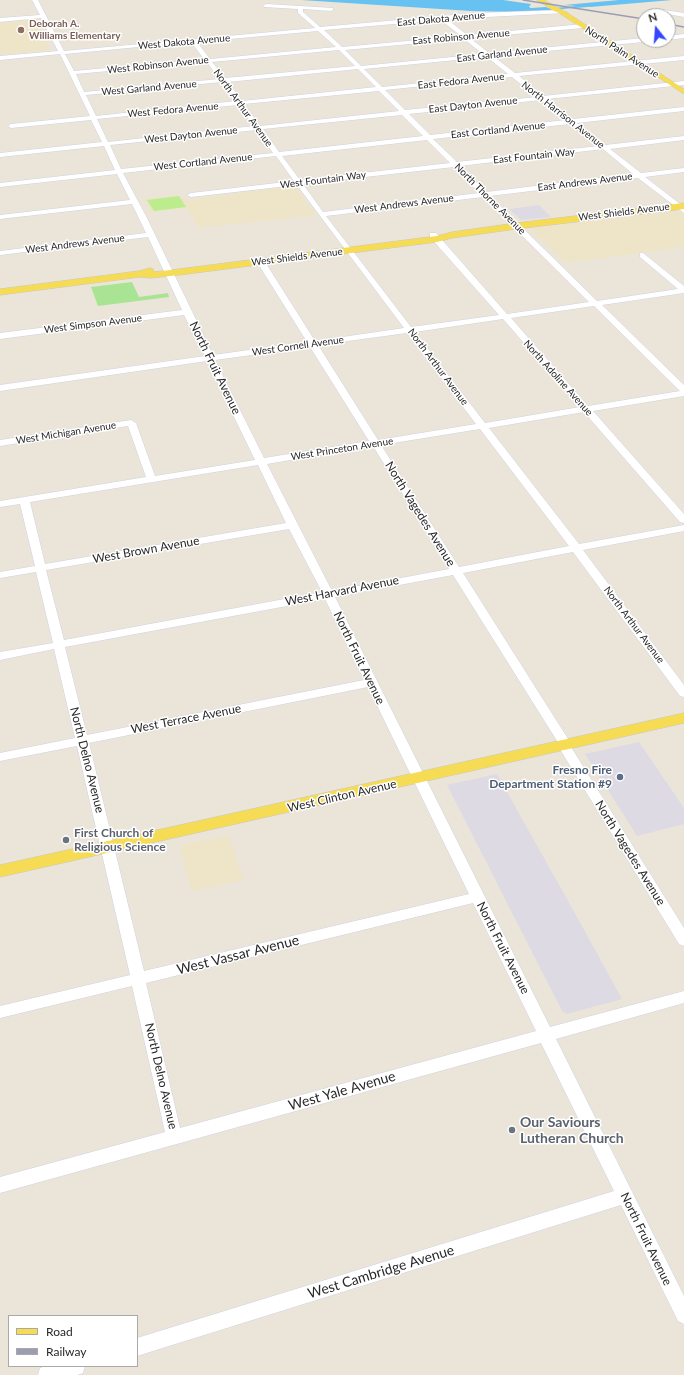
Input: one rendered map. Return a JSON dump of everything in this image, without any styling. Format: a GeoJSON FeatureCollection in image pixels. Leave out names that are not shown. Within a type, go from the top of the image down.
{"type":"FeatureCollection","features":[{"type":"Feature","properties":{"kind":"main road","name":"North Palm Avenue"},"geometry":{"type":"LineString","coordinates":[[540,0],[558,9]]}},
{"type":"Feature","properties":{"kind":"main road","name":"North Palm Avenue"},"geometry":{"type":"LineString","coordinates":[[547,0],[583,26],[684,92]]}},
{"type":"Feature","properties":{"kind":"main road","name":"West Shields Avenue"},"geometry":{"type":"LineString","coordinates":[[168,271],[261,262],[347,248],[682,206]]}},
{"type":"Feature","properties":{"kind":"main road","name":"West Shields Avenue"},"geometry":{"type":"LineString","coordinates":[[0,292],[140,274],[151,275],[168,271],[303,251],[347,248]]}},
{"type":"Feature","properties":{"kind":"main road"},"geometry":{"type":"LineString","coordinates":[[261,262],[265,259],[303,251]]}},
{"type":"Feature","properties":{"kind":"main road","name":"West Clinton Avenue"},"geometry":{"type":"LineString","coordinates":[[0,871],[419,779],[684,718]]}},
{"type":"Feature","properties":{"kind":"street","name":"North Fruit Avenue"},"geometry":{"type":"LineString","coordinates":[[35,0],[261,462],[328,594],[684,1315]]}},
{"type":"Feature","properties":{"kind":"street"},"geometry":{"type":"LineString","coordinates":[[266,6],[331,9]]}},
{"type":"Feature","properties":{"kind":"street","name":"North Thorne Avenue"},"geometry":{"type":"LineString","coordinates":[[301,8],[300,12],[382,89],[516,226],[684,390]]}},
{"type":"Feature","properties":{"kind":"street"},"geometry":{"type":"LineString","coordinates":[[684,8],[658,11],[684,15]]}},
{"type":"Feature","properties":{"kind":"street","name":"East Dakota Avenue"},"geometry":{"type":"LineString","coordinates":[[319,29],[476,15],[527,15],[558,9]]}},
{"type":"Feature","properties":{"kind":"street"},"geometry":{"type":"LineString","coordinates":[[0,20],[44,16]]}},
{"type":"Feature","properties":{"kind":"street","name":"North Harrison Avenue"},"geometry":{"type":"LineString","coordinates":[[443,19],[574,122],[639,176],[682,206]]}},
{"type":"Feature","properties":{"kind":"street","name":"East Robinson Avenue"},"geometry":{"type":"LineString","coordinates":[[340,48],[583,26]]}},
{"type":"Feature","properties":{"kind":"street","name":"West Dakota Avenue"},"geometry":{"type":"LineString","coordinates":[[0,58],[319,29]]}},
{"type":"Feature","properties":{"kind":"street","name":"North Arthur Avenue"},"geometry":{"type":"LineString","coordinates":[[193,41],[347,248],[576,548],[684,693]]}},
{"type":"Feature","properties":{"kind":"street","name":"East Garland Avenue"},"geometry":{"type":"LineString","coordinates":[[360,68],[636,41]]}},
{"type":"Feature","properties":{"kind":"street","name":"West Robinson Avenue"},"geometry":{"type":"LineString","coordinates":[[72,73],[340,48]]}},
{"type":"Feature","properties":{"kind":"street","name":"East Fedora Avenue"},"geometry":{"type":"LineString","coordinates":[[382,89],[684,58]]}},
{"type":"Feature","properties":{"kind":"street","name":"West Garland Avenue"},"geometry":{"type":"LineString","coordinates":[[82,94],[360,68]]}},
{"type":"Feature","properties":{"kind":"street","name":"East Dayton Avenue"},"geometry":{"type":"LineString","coordinates":[[405,112],[684,83]]}},
{"type":"Feature","properties":{"kind":"street","name":"West Fedora Avenue"},"geometry":{"type":"LineString","coordinates":[[11,126],[382,89]]}},
{"type":"Feature","properties":{"kind":"street","name":"East Cortland Avenue"},"geometry":{"type":"LineString","coordinates":[[431,138],[684,109]]}},
{"type":"Feature","properties":{"kind":"street","name":"West Dayton Avenue"},"geometry":{"type":"LineString","coordinates":[[0,155],[405,112]]}},
{"type":"Feature","properties":{"kind":"street","name":"West Cortland Avenue"},"geometry":{"type":"LineString","coordinates":[[0,185],[431,138]]}},
{"type":"Feature","properties":{"kind":"street","name":"East Fountain Way"},"geometry":{"type":"LineString","coordinates":[[456,164],[684,138]]}},
{"type":"Feature","properties":{"kind":"street","name":"West Fountain Way"},"geometry":{"type":"LineString","coordinates":[[191,195],[456,164]]}},
{"type":"Feature","properties":{"kind":"street","name":"East Andrews Avenue"},"geometry":{"type":"LineString","coordinates":[[486,194],[684,170]]}},
{"type":"Feature","properties":{"kind":"street","name":"West Andrews Avenue"},"geometry":{"type":"LineString","coordinates":[[322,214],[486,194]]}},
{"type":"Feature","properties":{"kind":"street"},"geometry":{"type":"LineString","coordinates":[[0,217],[134,202]]}},
{"type":"Feature","properties":{"kind":"street","name":"West Andrews Avenue"},"geometry":{"type":"LineString","coordinates":[[0,253],[150,235]]}},
{"type":"Feature","properties":{"kind":"street","name":"North Adoline Avenue"},"geometry":{"type":"LineString","coordinates":[[435,237],[684,520]]}},
{"type":"Feature","properties":{"kind":"street"},"geometry":{"type":"LineString","coordinates":[[643,255],[684,290]]}},
{"type":"Feature","properties":{"kind":"street","name":"North Vagedes Avenue"},"geometry":{"type":"LineString","coordinates":[[261,262],[565,746],[684,940]]}},
{"type":"Feature","properties":{"kind":"street","name":"West Cornell Avenue"},"geometry":{"type":"LineString","coordinates":[[0,388],[684,290]]}},
{"type":"Feature","properties":{"kind":"street","name":"West Simpson Avenue"},"geometry":{"type":"LineString","coordinates":[[0,336],[187,312]]}},
{"type":"Feature","properties":{"kind":"street","name":"West Princeton Avenue"},"geometry":{"type":"LineString","coordinates":[[0,504],[684,393]]}},
{"type":"Feature","properties":{"kind":"street","name":"West Michigan Avenue"},"geometry":{"type":"LineString","coordinates":[[0,443],[132,423],[152,480]]}},
{"type":"Feature","properties":{"kind":"street","name":"North Delno Avenue"},"geometry":{"type":"LineString","coordinates":[[24,500],[108,847],[174,1137]]}},
{"type":"Feature","properties":{"kind":"street","name":"West Brown Avenue"},"geometry":{"type":"LineString","coordinates":[[0,575],[292,524]]}},
{"type":"Feature","properties":{"kind":"street","name":"West Harvard Avenue"},"geometry":{"type":"LineString","coordinates":[[0,656],[684,528]]}},
{"type":"Feature","properties":{"kind":"street","name":"West Terrace Avenue"},"geometry":{"type":"LineString","coordinates":[[0,757],[371,682]]}},
{"type":"Feature","properties":{"kind":"street","name":"West Vassar Avenue"},"geometry":{"type":"LineString","coordinates":[[0,1012],[477,897]]}},
{"type":"Feature","properties":{"kind":"street","name":"West Yale Avenue"},"geometry":{"type":"LineString","coordinates":[[0,1185],[684,997]]}},
{"type":"Feature","properties":{"kind":"street","name":"West Cambridge Avenue"},"geometry":{"type":"LineString","coordinates":[[138,1347],[625,1196]]}},
{"type":"Feature","properties":{"kind":"street"},"geometry":{"type":"LineString","coordinates":[[47,1375],[73,1367]]}},
{"type":"Feature","properties":{"kind":"shaded area","name":"Deborah A. Williams Elementary"},"geometry":{"type":"Polygon","coordinates":[[[37,18],[47,38],[46,41],[50,50],[0,55],[0,21],[37,18]]]}},
{"type":"Feature","properties":{"kind":"shaded area"},"geometry":{"type":"Polygon","coordinates":[[[295,186],[316,215],[198,228],[188,208],[151,212],[144,199],[178,195],[192,200],[205,197],[295,186]]]}},
{"type":"Feature","properties":{"kind":"shaded area"},"geometry":{"type":"Polygon","coordinates":[[[539,205],[551,217],[521,220],[509,209],[539,205]]]}},
{"type":"Feature","properties":{"kind":"shaded area"},"geometry":{"type":"Polygon","coordinates":[[[676,211],[684,216],[684,247],[566,263],[530,229],[676,211]]]}},
{"type":"Feature","properties":{"kind":"shaded area"},"geometry":{"type":"Polygon","coordinates":[[[639,742],[684,808],[684,824],[637,836],[585,754],[639,742]]]}},
{"type":"Feature","properties":{"kind":"shaded area"},"geometry":{"type":"Polygon","coordinates":[[[497,774],[622,999],[567,1014],[562,1011],[447,785],[497,774]]]}},
{"type":"Feature","properties":{"kind":"shaded area"},"geometry":{"type":"Polygon","coordinates":[[[228,835],[243,880],[192,891],[179,846],[228,835]]]}},
{"type":"Feature","properties":{"kind":"green space"},"geometry":{"type":"Polygon","coordinates":[[[179,196],[186,207],[154,211],[147,200],[179,196]]]}},
{"type":"Feature","properties":{"kind":"green space"},"geometry":{"type":"Polygon","coordinates":[[[132,282],[139,297],[168,293],[169,297],[98,306],[91,287],[132,282]]]}},
{"type":"Feature","properties":{"kind":"water"},"geometry":{"type":"Polygon","coordinates":[[[301,0],[503,0],[531,4],[529,7],[531,8],[546,7],[552,10],[513,12],[471,11],[301,0]]]}},
{"type":"Feature","properties":{"kind":"water"},"geometry":{"type":"Polygon","coordinates":[[[619,0],[672,0],[590,7],[564,5],[619,0]]]}},
{"type":"Feature","properties":{"kind":"waterway"},"geometry":{"type":"LineString","coordinates":[[536,10],[586,6]]}},
{"type":"Feature","properties":{"kind":"railway"},"geometry":{"type":"LineString","coordinates":[[523,0],[636,18]]}},
{"type":"Feature","properties":{"kind":"railway"},"geometry":{"type":"LineString","coordinates":[[676,26],[684,27]]}},
{"type":"Feature","properties":{"kind":"place","name":"Deborah A. Williams Elementary"},"geometry":{"type":"Point","coordinates":[21,30]}},
{"type":"Feature","properties":{"kind":"place","name":"Fresno Fire Department Station #9"},"geometry":{"type":"Point","coordinates":[620,777]}},
{"type":"Feature","properties":{"kind":"place","name":"First Church of Religious Science"},"geometry":{"type":"Point","coordinates":[66,840]}},
{"type":"Feature","properties":{"kind":"place","name":"Our Saviours Lutheran Church"},"geometry":{"type":"Point","coordinates":[512,1130]}}]}
